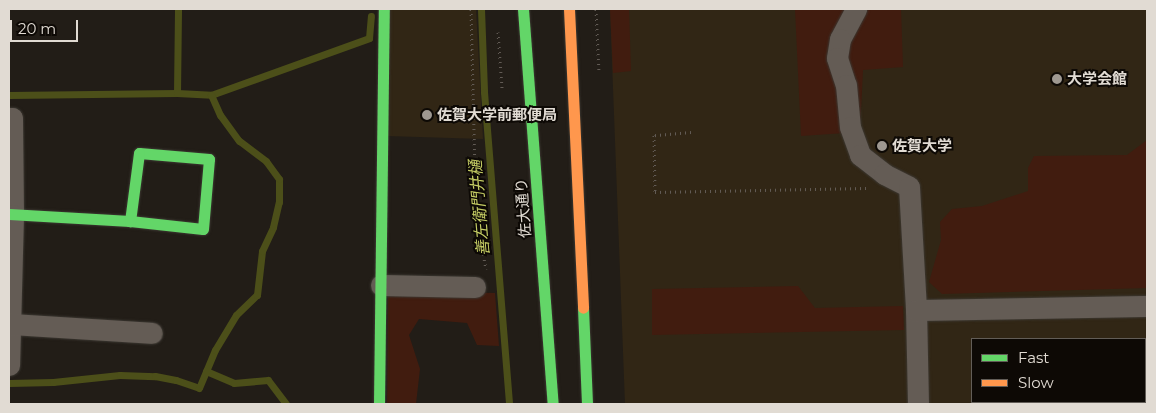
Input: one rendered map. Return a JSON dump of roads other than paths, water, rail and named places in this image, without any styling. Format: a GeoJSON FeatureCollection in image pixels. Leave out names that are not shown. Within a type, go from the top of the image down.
{"type":"FeatureCollection","features":[{"type":"Feature","properties":{"kind":"street"},"geometry":{"type":"LineString","coordinates":[[379,404],[384,9]]}},
{"type":"Feature","properties":{"kind":"street","name":"佐大通り"},"geometry":{"type":"LineString","coordinates":[[523,9],[553,404]]}},
{"type":"Feature","properties":{"kind":"street"},"geometry":{"type":"LineString","coordinates":[[569,9],[587,404]]}},
{"type":"Feature","properties":{"kind":"street"},"geometry":{"type":"LineString","coordinates":[[856,9],[840,39],[837,58],[846,85],[850,127],[860,154],[884,174],[909,187],[916,310],[918,404]]}},
{"type":"Feature","properties":{"kind":"street"},"geometry":{"type":"LineString","coordinates":[[9,118],[12,118],[9,365]]}},
{"type":"Feature","properties":{"kind":"street"},"geometry":{"type":"LineString","coordinates":[[11,215],[130,221],[203,229],[208,159],[138,153],[130,221]]}},
{"type":"Feature","properties":{"kind":"street"},"geometry":{"type":"LineString","coordinates":[[380,285],[475,287]]}},
{"type":"Feature","properties":{"kind":"street"},"geometry":{"type":"LineString","coordinates":[[916,310],[1147,306]]}},
{"type":"Feature","properties":{"kind":"street"},"geometry":{"type":"LineString","coordinates":[[10,324],[152,333]]}},
{"type":"Feature","properties":{"kind":"waterway"},"geometry":{"type":"LineString","coordinates":[[177,93],[178,9]]}},
{"type":"Feature","properties":{"kind":"waterway","name":"善左衛門井樋"},"geometry":{"type":"LineString","coordinates":[[481,9],[484,92],[509,404]]}},
{"type":"Feature","properties":{"kind":"waterway"},"geometry":{"type":"LineString","coordinates":[[9,95],[177,93],[211,95],[369,38],[371,16]]}},
{"type":"Feature","properties":{"kind":"waterway"},"geometry":{"type":"LineString","coordinates":[[9,383],[53,382],[120,375],[155,376],[176,380],[199,388],[215,350],[236,315],[257,295],[262,251],[273,227],[279,202],[279,179],[266,161],[239,141],[220,115],[211,95]]}},
{"type":"Feature","properties":{"kind":"waterway"},"geometry":{"type":"LineString","coordinates":[[206,371],[234,383],[268,380],[286,404]]}},
{"type":"Feature","properties":{"kind":"place","name":"大学会館"},"geometry":{"type":"Point","coordinates":[1057,79]}},
{"type":"Feature","properties":{"kind":"place","name":"佐賀大学前郵便局"},"geometry":{"type":"Point","coordinates":[427,115]}},
{"type":"Feature","properties":{"kind":"place","name":"佐賀大学"},"geometry":{"type":"Point","coordinates":[882,146]}}]}
